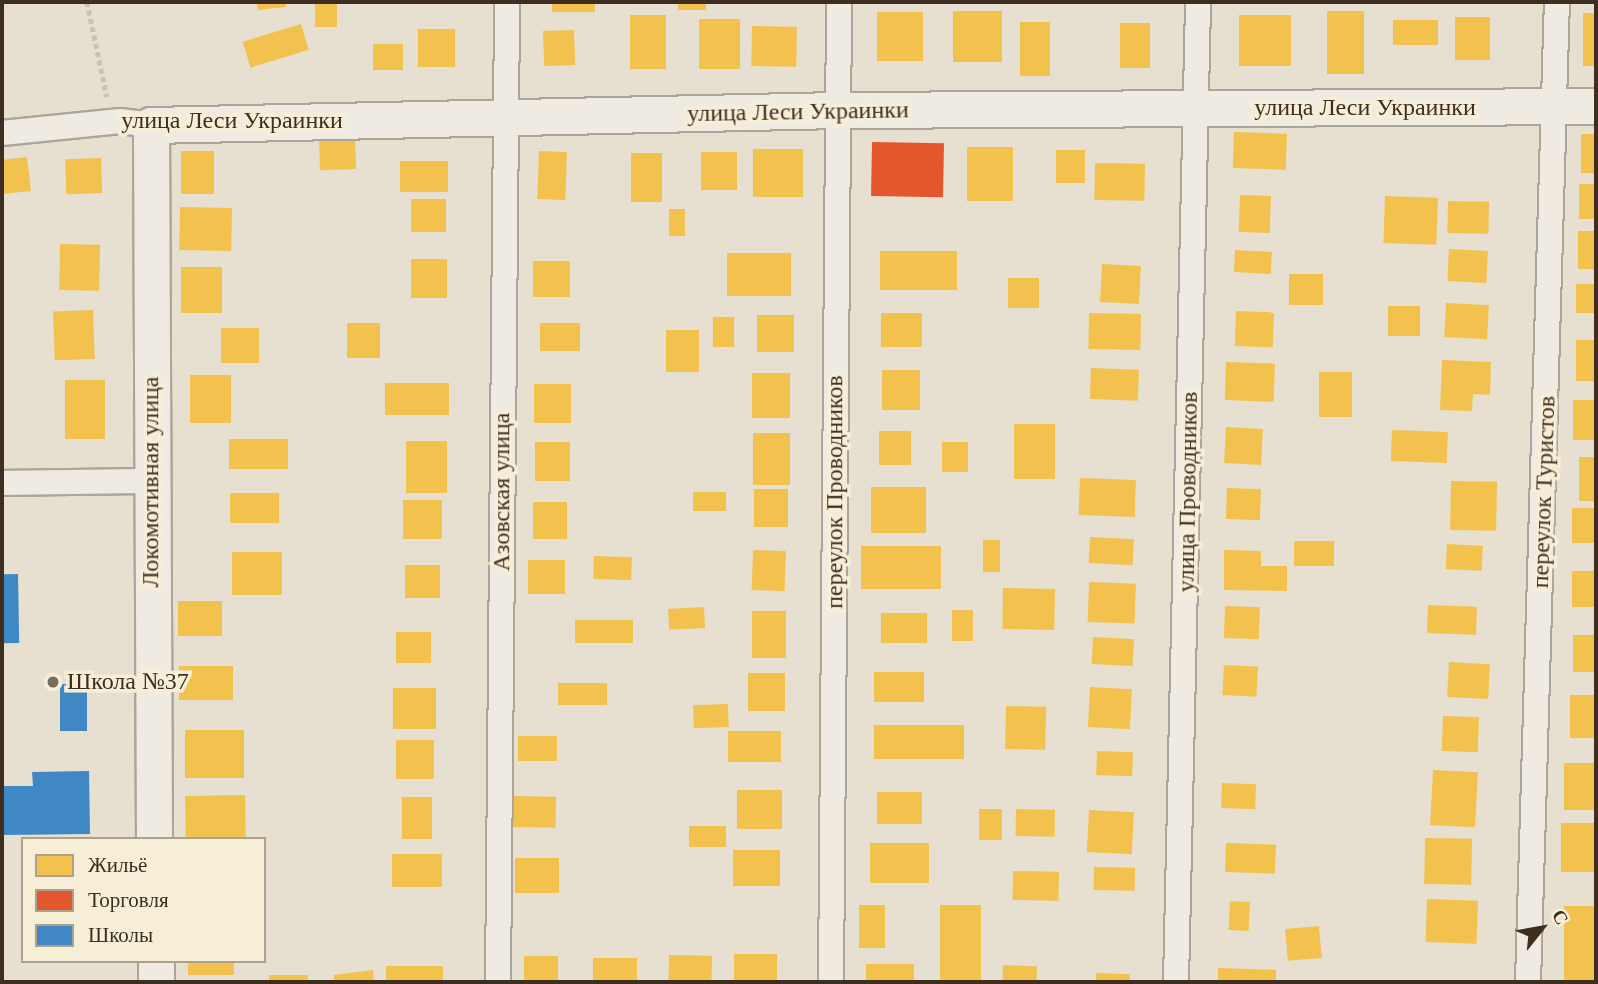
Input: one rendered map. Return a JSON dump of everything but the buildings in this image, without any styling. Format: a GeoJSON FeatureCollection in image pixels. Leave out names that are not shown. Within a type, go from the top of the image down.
{"type":"FeatureCollection","features":[{"type":"Feature","properties":{"kind":"main road","name":"улица Леси Украинки"},"geometry":{"type":"LineString","coordinates":[[151,125],[838,110],[1596,106]]}},
{"type":"Feature","properties":{"kind":"main road","name":"Локомотивная улица"},"geometry":{"type":"LineString","coordinates":[[151,125],[150,481],[154,837]]}},
{"type":"Feature","properties":{"kind":"main road"},"geometry":{"type":"LineString","coordinates":[[156,963],[156,982]]}},
{"type":"Feature","properties":{"kind":"street","name":"Азовская улица"},"geometry":{"type":"LineString","coordinates":[[498,982],[507,2]]}},
{"type":"Feature","properties":{"kind":"street","name":"переулок Проводников"},"geometry":{"type":"LineString","coordinates":[[831,982],[839,2]]}},
{"type":"Feature","properties":{"kind":"street","name":"улица Проводников"},"geometry":{"type":"LineString","coordinates":[[1176,982],[1198,109],[1198,2]]}},
{"type":"Feature","properties":{"kind":"street","name":"переулок Туристов"},"geometry":{"type":"LineString","coordinates":[[1528,982],[1557,107],[1558,2]]}},
{"type":"Feature","properties":{"kind":"street","name":"улица Леси Украинки"},"geometry":{"type":"LineString","coordinates":[[2,134],[113,122],[151,125]]}},
{"type":"Feature","properties":{"kind":"street"},"geometry":{"type":"LineString","coordinates":[[2,483],[150,481]]}},
{"type":"Feature","properties":{"kind":"path"},"geometry":{"type":"LineString","coordinates":[[87,2],[113,122]]}},
{"type":"Feature","properties":{"kind":"place","name":"Школа №37"},"geometry":{"type":"Point","coordinates":[53,682]}}]}
